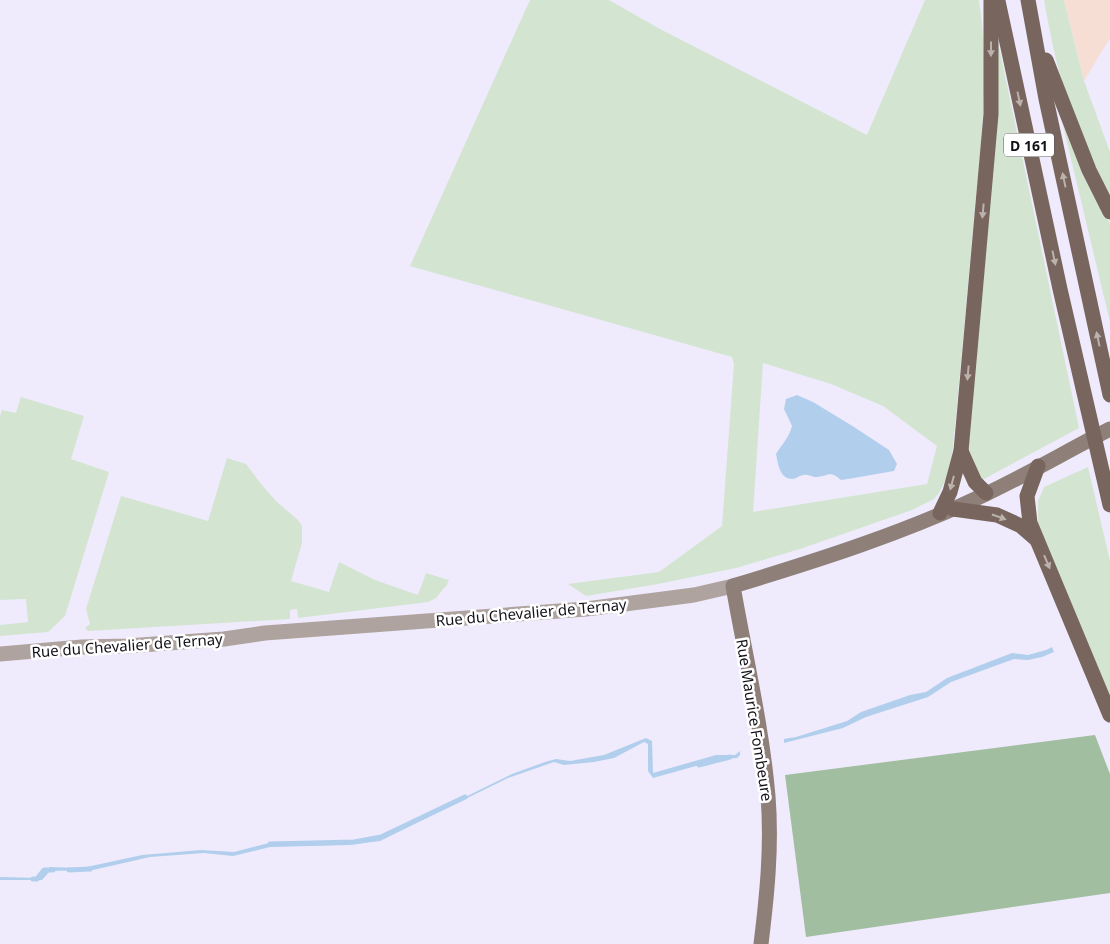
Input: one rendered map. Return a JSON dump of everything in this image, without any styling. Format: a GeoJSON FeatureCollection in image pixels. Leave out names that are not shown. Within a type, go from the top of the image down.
{"type":"FeatureCollection","features":[{"type":"Feature","properties":{"kind":"main road"},"geometry":{"type":"LineString","coordinates":[[991,0],[991,114],[961,451],[946,511],[997,515],[1021,526],[1038,541]]}},
{"type":"Feature","properties":{"kind":"main road","name":"D 161"},"geometry":{"type":"LineString","coordinates":[[998,0],[1060,289],[1110,505]]}},
{"type":"Feature","properties":{"kind":"main road","name":"D 161"},"geometry":{"type":"LineString","coordinates":[[1028,0],[1046,99],[1109,391]]}},
{"type":"Feature","properties":{"kind":"main road"},"geometry":{"type":"LineString","coordinates":[[1035,34],[1089,170],[1110,212]]}},
{"type":"Feature","properties":{"kind":"main road"},"geometry":{"type":"LineString","coordinates":[[961,451],[975,482],[986,494]]}},
{"type":"Feature","properties":{"kind":"main road"},"geometry":{"type":"LineString","coordinates":[[1038,466],[1027,496],[1030,523],[1110,715]]}},
{"type":"Feature","properties":{"kind":"street","name":"Rue du Chevalier de Ternay"},"geometry":{"type":"LineString","coordinates":[[0,654],[82,647],[127,646],[224,639],[275,632],[586,609],[694,595],[733,586],[809,563],[869,542],[986,494],[1110,429]]}},
{"type":"Feature","properties":{"kind":"street","name":"Rue Maurice Fombeure"},"geometry":{"type":"LineString","coordinates":[[733,586],[760,731],[768,796],[770,848],[761,944]]}},
{"type":"Feature","properties":{"kind":"shaded area"},"geometry":{"type":"Polygon","coordinates":[[[1064,0],[1110,0],[1110,38],[1084,81],[1064,0]]]}},
{"type":"Feature","properties":{"kind":"green space"},"geometry":{"type":"Polygon","coordinates":[[[530,0],[609,0],[660,29],[867,135],[925,0],[979,0],[984,54],[983,108],[952,456],[947,477],[939,493],[934,499],[912,510],[800,549],[736,568],[586,596],[568,584],[659,572],[722,526],[734,364],[732,357],[410,266],[530,0]],[[763,363],[753,512],[927,484],[937,446],[883,406],[831,384],[763,363]]]}},
{"type":"Feature","properties":{"kind":"green space"},"geometry":{"type":"Polygon","coordinates":[[[1044,0],[1064,0],[1084,81],[1110,152],[1110,195],[1076,122],[1067,97],[1056,61],[1044,0]]]}},
{"type":"Feature","properties":{"kind":"green space"},"geometry":{"type":"Polygon","coordinates":[[[997,37],[1079,428],[982,480],[973,471],[967,440],[997,37]]]}},
{"type":"Feature","properties":{"kind":"green space"},"geometry":{"type":"Polygon","coordinates":[[[1060,113],[1084,172],[1110,224],[1110,322],[1060,113]]]}},
{"type":"Feature","properties":{"kind":"green space"},"geometry":{"type":"Polygon","coordinates":[[[21,397],[84,416],[71,459],[109,472],[65,616],[48,632],[0,636],[0,625],[28,622],[26,599],[0,600],[0,417],[2,410],[16,413],[21,397]]]}},
{"type":"Feature","properties":{"kind":"green space"},"geometry":{"type":"Polygon","coordinates":[[[227,458],[246,464],[276,501],[298,520],[302,526],[302,543],[291,581],[329,592],[339,562],[375,580],[418,595],[426,573],[449,580],[446,587],[436,598],[428,602],[298,618],[297,609],[290,610],[290,619],[88,631],[85,628],[90,624],[86,609],[121,496],[208,521],[227,458]]]}},
{"type":"Feature","properties":{"kind":"green space"},"geometry":{"type":"Polygon","coordinates":[[[1088,467],[1110,561],[1110,696],[1038,524],[1038,501],[1044,487],[1088,467]]]}},
{"type":"Feature","properties":{"kind":"green space"},"geometry":{"type":"Polygon","coordinates":[[[1095,735],[1110,774],[1110,893],[806,937],[785,775],[1095,735]]]}},
{"type":"Feature","properties":{"kind":"water"},"geometry":{"type":"Polygon","coordinates":[[[797,395],[813,402],[889,450],[897,464],[894,471],[841,480],[831,474],[819,477],[805,475],[792,479],[782,474],[776,454],[792,426],[784,409],[786,399],[797,395]]]}},
{"type":"Feature","properties":{"kind":"water"},"geometry":{"type":"Polygon","coordinates":[[[1052,647],[1054,652],[1042,657],[1028,660],[1014,659],[951,682],[928,697],[866,717],[843,728],[784,743],[784,739],[847,721],[861,712],[910,695],[926,692],[947,678],[1012,653],[1028,655],[1052,647]]]}},
{"type":"Feature","properties":{"kind":"water"},"geometry":{"type":"Polygon","coordinates":[[[646,738],[652,741],[653,773],[716,755],[735,755],[740,751],[740,755],[737,758],[721,759],[653,778],[648,771],[648,744],[644,742],[614,758],[564,765],[554,762],[508,778],[380,841],[349,845],[270,847],[233,856],[204,853],[150,857],[93,870],[50,871],[42,880],[0,880],[0,877],[39,878],[50,867],[82,868],[142,855],[201,850],[234,852],[269,843],[362,841],[388,835],[512,774],[545,762],[556,759],[570,761],[604,755],[646,738]]]}},
{"type":"Feature","properties":{"kind":"waterway"},"geometry":{"type":"LineString","coordinates":[[699,765],[730,757]]}},
{"type":"Feature","properties":{"kind":"waterway"},"geometry":{"type":"LineString","coordinates":[[270,844],[354,842],[381,837],[465,797]]}},
{"type":"Feature","properties":{"kind":"waterway"},"geometry":{"type":"LineString","coordinates":[[69,870],[90,869]]}},
{"type":"Feature","properties":{"kind":"waterway"},"geometry":{"type":"LineString","coordinates":[[33,879],[37,879],[44,870],[53,870]]}}]}
